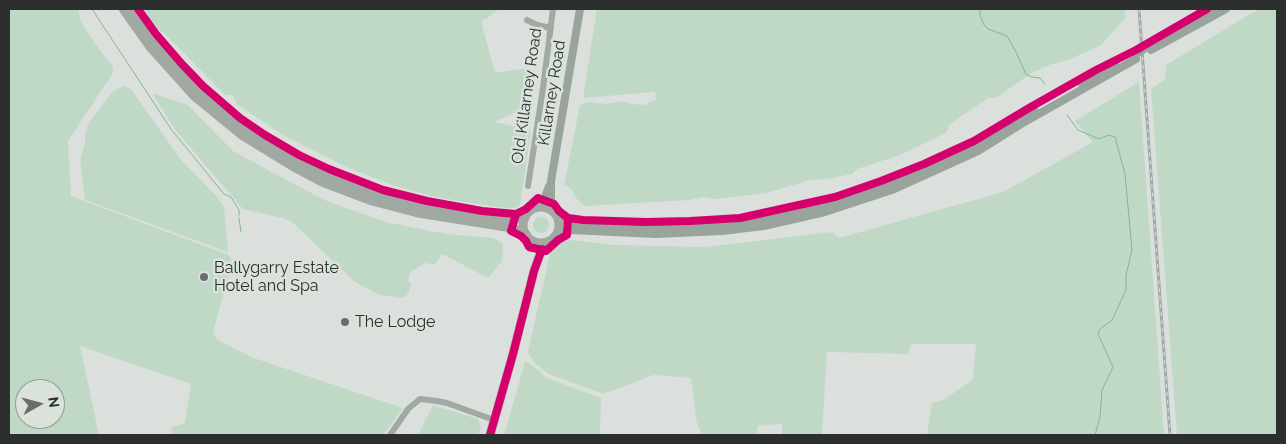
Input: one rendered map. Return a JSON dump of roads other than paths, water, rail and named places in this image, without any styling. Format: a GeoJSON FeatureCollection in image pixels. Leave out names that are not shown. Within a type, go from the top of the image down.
{"type":"FeatureCollection","features":[{"type":"Feature","properties":{"kind":"highway"},"geometry":{"type":"LineString","coordinates":[[123,9],[150,47],[194,96],[243,136],[292,166],[322,182],[372,200],[418,213],[510,227],[541,244],[550,242]]}},
{"type":"Feature","properties":{"kind":"highway"},"geometry":{"type":"LineString","coordinates":[[131,9],[151,38],[198,90],[248,132],[295,160],[322,174],[376,195],[420,206],[478,216],[510,219],[525,218]]}},
{"type":"Feature","properties":{"kind":"highway"},"geometry":{"type":"LineString","coordinates":[[490,435],[534,270],[542,250],[557,234],[559,229],[558,219],[554,212],[545,208],[536,208],[528,213],[523,226],[534,248],[534,270]]}},
{"type":"Feature","properties":{"kind":"main road","name":"Killarney Road"},"geometry":{"type":"LineString","coordinates":[[550,210],[551,181],[580,9]]}},
{"type":"Feature","properties":{"kind":"main road"},"geometry":{"type":"LineString","coordinates":[[557,234],[571,230],[656,234],[722,231],[764,226],[825,212],[892,190],[978,151],[1215,9]]}},
{"type":"Feature","properties":{"kind":"main road"},"geometry":{"type":"LineString","coordinates":[[1151,47],[1226,9]]}},
{"type":"Feature","properties":{"kind":"main road"},"geometry":{"type":"LineString","coordinates":[[558,219],[576,224],[592,225],[698,226],[743,223],[826,205],[894,183],[978,144],[1018,120],[1136,56]]}},
{"type":"Feature","properties":{"kind":"main road","name":"Killarney Road"},"geometry":{"type":"LineString","coordinates":[[536,208],[545,196],[551,181]]}},
{"type":"Feature","properties":{"kind":"street","name":"Old Killarney Road"},"geometry":{"type":"LineString","coordinates":[[528,186],[553,9]]}},
{"type":"Feature","properties":{"kind":"street"},"geometry":{"type":"LineString","coordinates":[[528,20],[537,25],[551,28]]}},
{"type":"Feature","properties":{"kind":"street"},"geometry":{"type":"LineString","coordinates":[[390,435],[408,409],[420,399],[442,402],[494,420]]}},
{"type":"Feature","properties":{"kind":"waterway"},"geometry":{"type":"LineString","coordinates":[[92,9],[171,129],[224,194],[231,197],[239,210],[239,215]]}},
{"type":"Feature","properties":{"kind":"waterway"},"geometry":{"type":"LineString","coordinates":[[980,9],[984,25],[988,29],[1007,36],[1026,74],[1031,77],[1040,78],[1045,84]]}},
{"type":"Feature","properties":{"kind":"waterway"},"geometry":{"type":"LineString","coordinates":[[1067,115],[1078,130],[1099,139],[1109,135],[1115,137],[1125,174],[1132,250],[1126,275],[1126,290],[1112,320],[1100,329],[1098,334],[1113,367],[1102,390],[1100,417],[1095,435]]}},
{"type":"Feature","properties":{"kind":"waterway"},"geometry":{"type":"LineString","coordinates":[[239,218],[241,232]]}},
{"type":"Feature","properties":{"kind":"railway"},"geometry":{"type":"LineString","coordinates":[[1139,9],[1170,435]]}},
{"type":"Feature","properties":{"kind":"place","name":"Ballygarry Estate Hotel and Spa"},"geometry":{"type":"Point","coordinates":[204,277]}},
{"type":"Feature","properties":{"kind":"place","name":"The Lodge"},"geometry":{"type":"Point","coordinates":[345,322]}}]}
